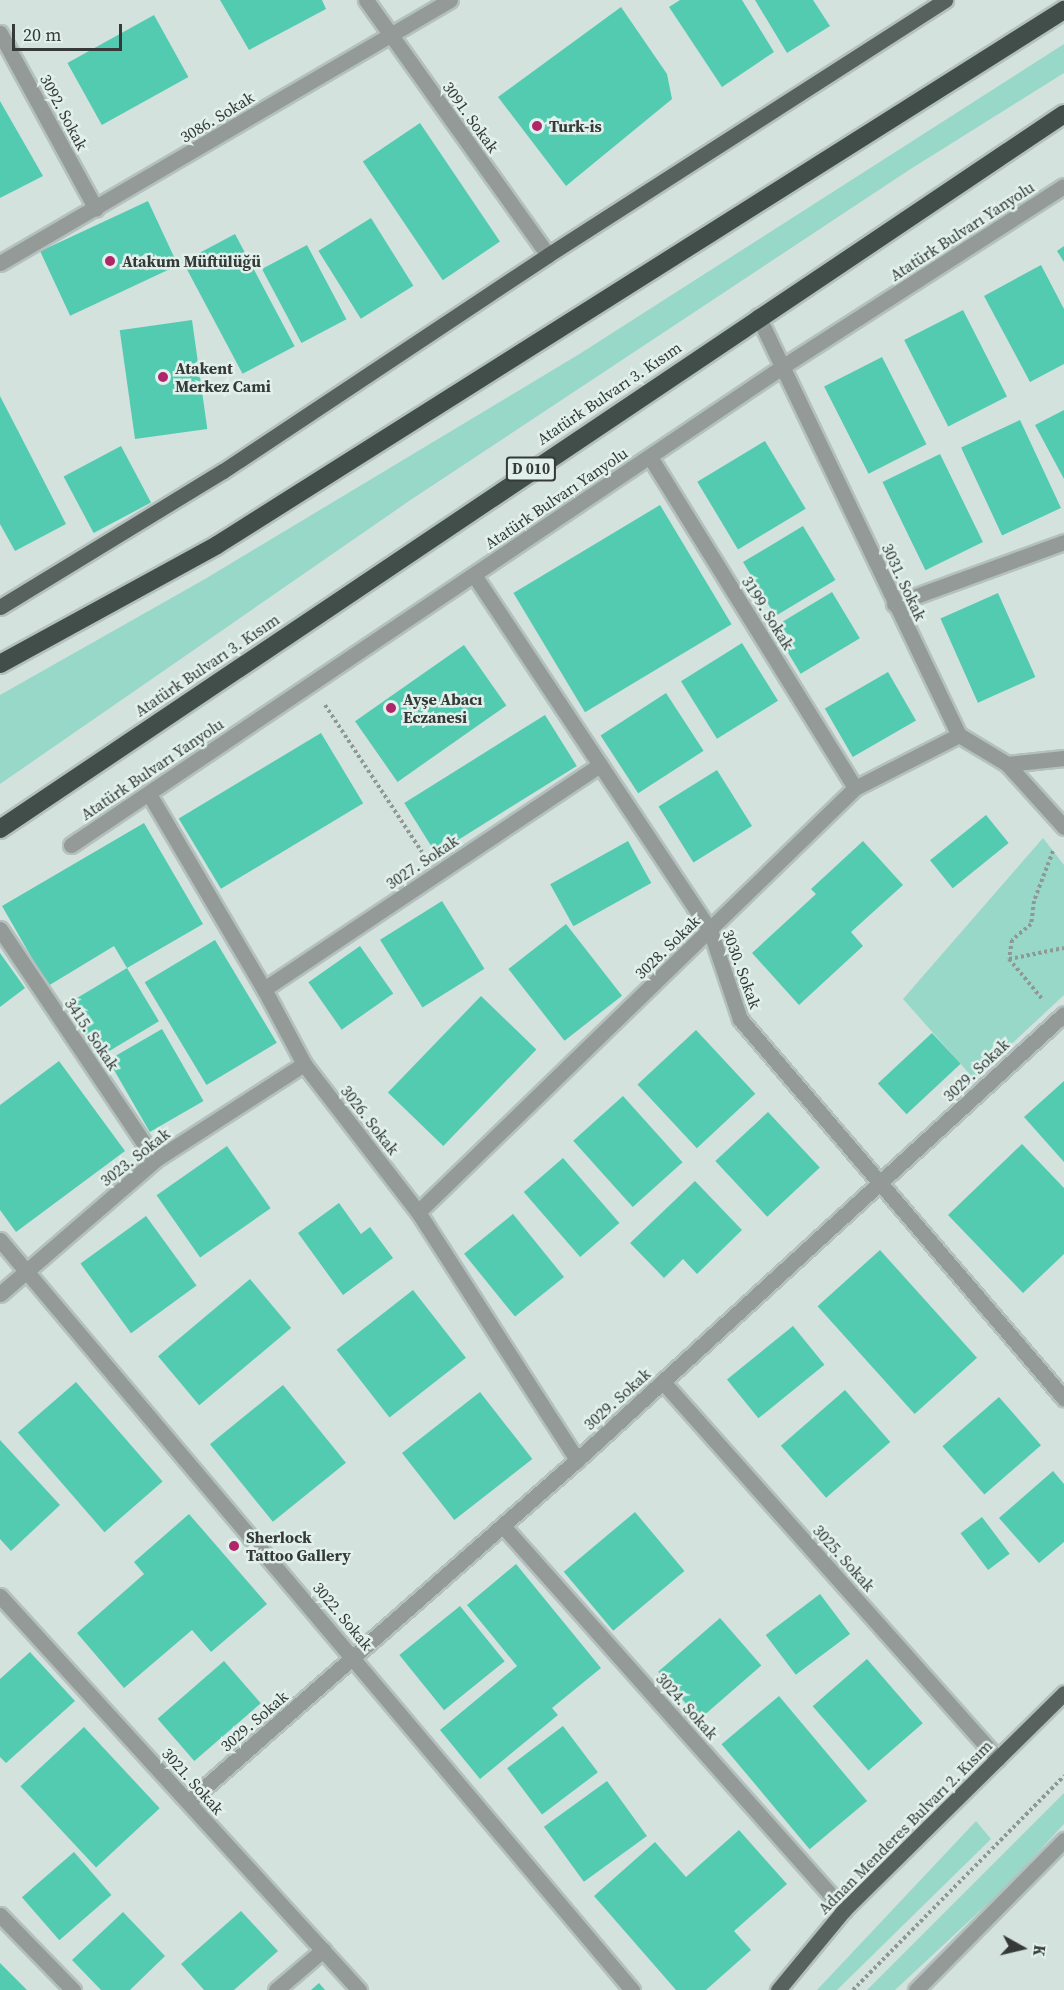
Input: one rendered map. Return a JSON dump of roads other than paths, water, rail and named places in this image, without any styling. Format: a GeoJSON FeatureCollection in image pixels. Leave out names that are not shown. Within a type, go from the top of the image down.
{"type":"FeatureCollection","features":[{"type":"Feature","properties":{"kind":"highway"},"geometry":{"type":"LineString","coordinates":[[0,664],[217,545],[1064,10]]}},
{"type":"Feature","properties":{"kind":"highway","name":"Atatürk Bulvarı 3. Kısım"},"geometry":{"type":"LineString","coordinates":[[0,829],[758,316],[1064,114]]}},
{"type":"Feature","properties":{"kind":"main road"},"geometry":{"type":"LineString","coordinates":[[0,607],[223,471],[548,255],[945,0]]}},
{"type":"Feature","properties":{"kind":"main road","name":"Adnan Menderes Bulvarı 2. Kısım"},"geometry":{"type":"LineString","coordinates":[[778,1990],[844,1910],[1064,1694]]}},
{"type":"Feature","properties":{"kind":"street","name":"3091. Sokak"},"geometry":{"type":"LineString","coordinates":[[366,0],[548,255]]}},
{"type":"Feature","properties":{"kind":"street","name":"3086. Sokak"},"geometry":{"type":"LineString","coordinates":[[0,263],[96,209],[450,0]]}},
{"type":"Feature","properties":{"kind":"street","name":"3092. Sokak"},"geometry":{"type":"LineString","coordinates":[[0,33],[96,209]]}},
{"type":"Feature","properties":{"kind":"street","name":"Atatürk Bulvarı Yanyolu"},"geometry":{"type":"LineString","coordinates":[[71,845],[785,365],[1064,186]]}},
{"type":"Feature","properties":{"kind":"street","name":"3031. Sokak"},"geometry":{"type":"LineString","coordinates":[[758,316],[785,365],[894,604],[959,735]]}},
{"type":"Feature","properties":{"kind":"street","name":"3199. Sokak"},"geometry":{"type":"LineString","coordinates":[[650,457],[855,788]]}},
{"type":"Feature","properties":{"kind":"street"},"geometry":{"type":"LineString","coordinates":[[894,604],[1064,542]]}},
{"type":"Feature","properties":{"kind":"street","name":"3030. Sokak"},"geometry":{"type":"LineString","coordinates":[[474,575],[710,930],[740,1019],[878,1185],[1064,1399]]}},
{"type":"Feature","properties":{"kind":"street"},"geometry":{"type":"LineString","coordinates":[[959,735],[1007,764],[1064,827]]}},
{"type":"Feature","properties":{"kind":"street","name":"3028. Sokak"},"geometry":{"type":"LineString","coordinates":[[418,1212],[855,788],[959,735]]}},
{"type":"Feature","properties":{"kind":"street"},"geometry":{"type":"LineString","coordinates":[[1007,764],[1064,758]]}},
{"type":"Feature","properties":{"kind":"street","name":"3027. Sokak"},"geometry":{"type":"LineString","coordinates":[[264,989],[600,765]]}},
{"type":"Feature","properties":{"kind":"street","name":"3026. Sokak"},"geometry":{"type":"LineString","coordinates":[[148,794],[264,989],[304,1064],[418,1212],[578,1460]]}},
{"type":"Feature","properties":{"kind":"street","name":"3415. Sokak"},"geometry":{"type":"LineString","coordinates":[[0,928],[155,1160]]}},
{"type":"Feature","properties":{"kind":"street","name":"3029. Sokak"},"geometry":{"type":"LineString","coordinates":[[188,1802],[578,1460],[878,1185],[1057,1011]]}},
{"type":"Feature","properties":{"kind":"street","name":"3023. Sokak"},"geometry":{"type":"LineString","coordinates":[[0,1294],[155,1160],[304,1064]]}},
{"type":"Feature","properties":{"kind":"street","name":"3022. Sokak"},"geometry":{"type":"LineString","coordinates":[[0,1240],[632,1990]]}},
{"type":"Feature","properties":{"kind":"street","name":"3025. Sokak"},"geometry":{"type":"LineString","coordinates":[[663,1382],[998,1759]]}},
{"type":"Feature","properties":{"kind":"street","name":"3024. Sokak"},"geometry":{"type":"LineString","coordinates":[[503,1526],[844,1910]]}},
{"type":"Feature","properties":{"kind":"street","name":"3021. Sokak"},"geometry":{"type":"LineString","coordinates":[[0,1596],[359,1990]]}},
{"type":"Feature","properties":{"kind":"street"},"geometry":{"type":"LineString","coordinates":[[916,1990],[1064,1840]]}},
{"type":"Feature","properties":{"kind":"street"},"geometry":{"type":"LineString","coordinates":[[0,1915],[73,1990]]}},
{"type":"Feature","properties":{"kind":"street"},"geometry":{"type":"LineString","coordinates":[[276,1990],[322,1950]]}},
{"type":"Feature","properties":{"kind":"place","name":"Turk-is"},"geometry":{"type":"Point","coordinates":[537,126]}},
{"type":"Feature","properties":{"kind":"place","name":"Atakum Müftülüğü"},"geometry":{"type":"Point","coordinates":[110,261]}},
{"type":"Feature","properties":{"kind":"place","name":"Atakent Merkez Cami"},"geometry":{"type":"Point","coordinates":[163,377]}},
{"type":"Feature","properties":{"kind":"place","name":"Ayşe Abacı Eczanesi"},"geometry":{"type":"Point","coordinates":[391,708]}},
{"type":"Feature","properties":{"kind":"place","name":"Sherlock Tattoo Gallery"},"geometry":{"type":"Point","coordinates":[234,1546]}}]}
